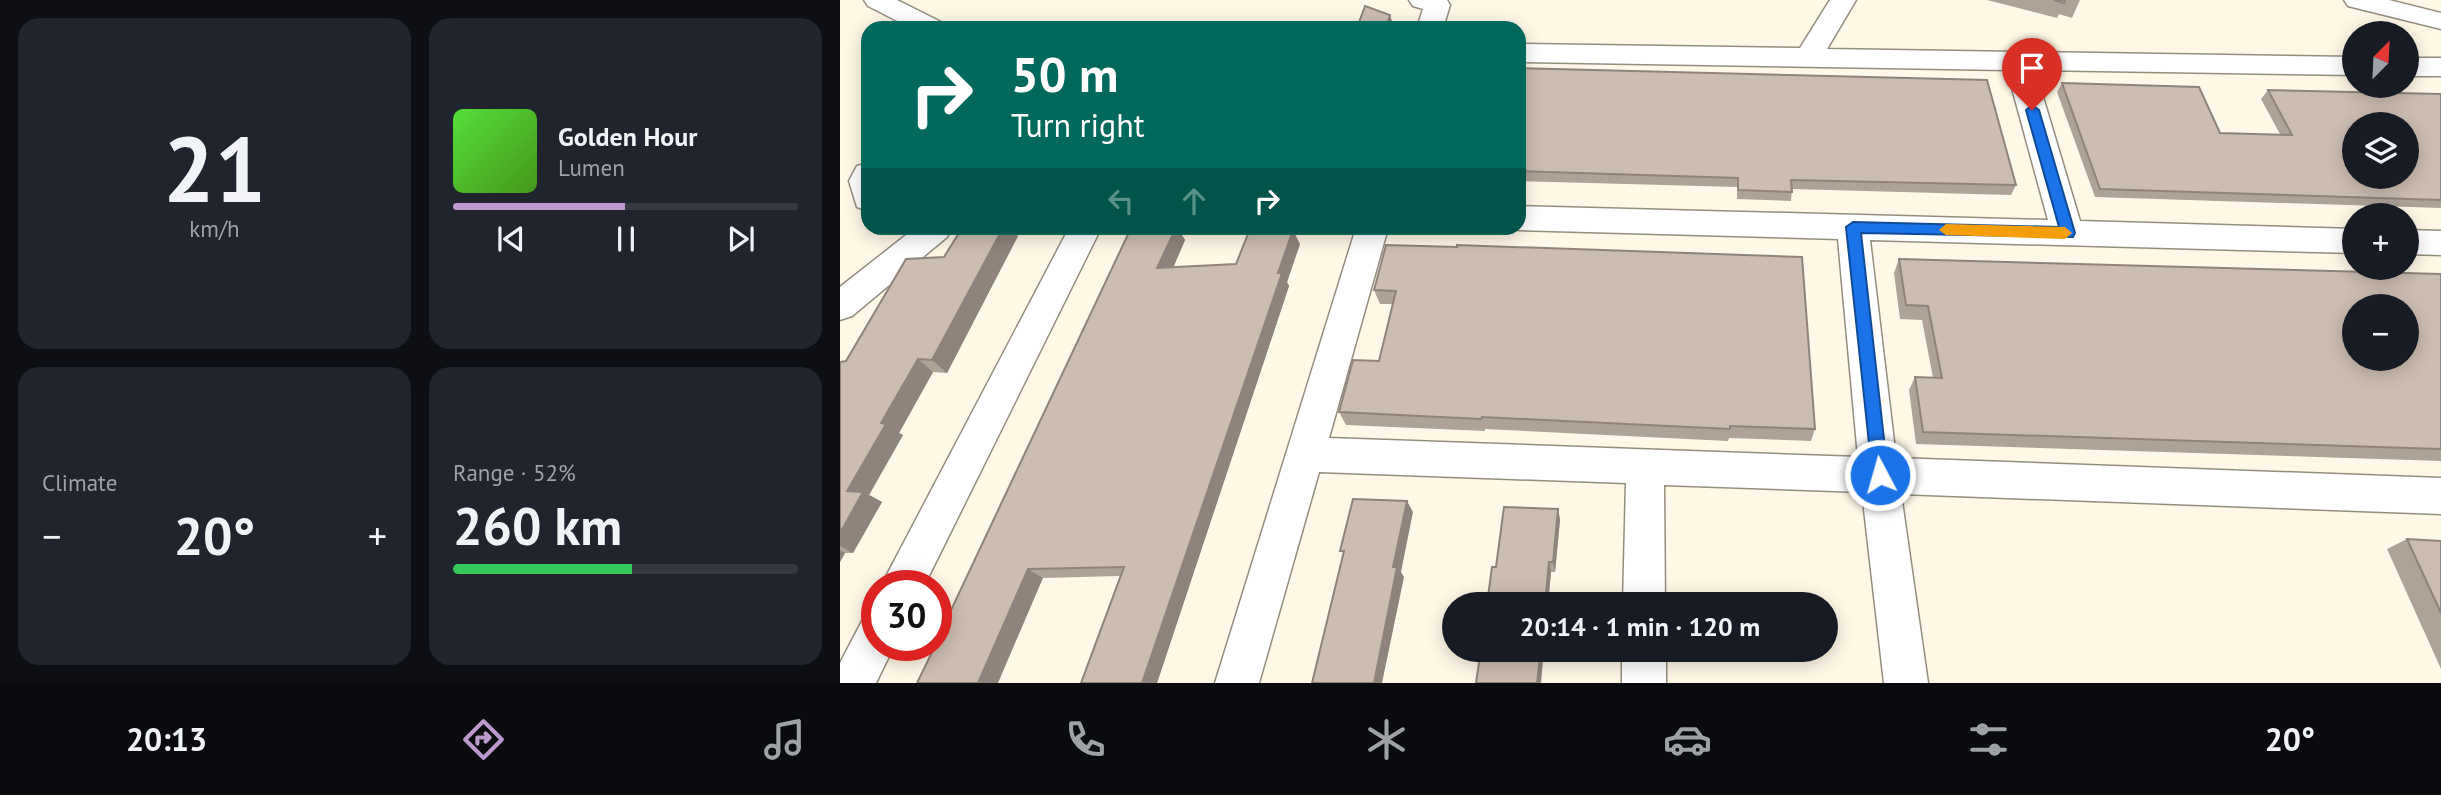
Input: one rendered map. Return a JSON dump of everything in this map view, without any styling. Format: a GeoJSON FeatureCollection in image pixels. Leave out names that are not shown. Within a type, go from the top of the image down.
{"type":"FeatureCollection","features":[{"type":"Feature","properties":{"kind":"street"},"geometry":{"type":"LineString","coordinates":[[877,0],[918,21]]}},
{"type":"Feature","properties":{"kind":"street"},"geometry":{"type":"LineString","coordinates":[[1422,0],[1437,5],[1432,21]]}},
{"type":"Feature","properties":{"kind":"street"},"geometry":{"type":"LineString","coordinates":[[1809,57],[1843,0]]}},
{"type":"Feature","properties":{"kind":"street"},"geometry":{"type":"LineString","coordinates":[[2357,0],[2441,21]]}},
{"type":"Feature","properties":{"kind":"street"},"geometry":{"type":"LineString","coordinates":[[1526,53],[2342,66]]}},
{"type":"Feature","properties":{"kind":"street"},"geometry":{"type":"LineString","coordinates":[[2018,61],[2068,233]]}},
{"type":"Feature","properties":{"kind":"street"},"geometry":{"type":"LineString","coordinates":[[2419,66],[2441,67]]}},
{"type":"Feature","properties":{"kind":"street"},"geometry":{"type":"LineString","coordinates":[[1526,218],[2342,241]]}},
{"type":"Feature","properties":{"kind":"street"},"geometry":{"type":"LineString","coordinates":[[1853,227],[1906,683]]}},
{"type":"Feature","properties":{"kind":"street"},"geometry":{"type":"LineString","coordinates":[[840,306],[927,235]]}},
{"type":"Feature","properties":{"kind":"street"},"geometry":{"type":"LineString","coordinates":[[910,570],[1081,235]]}},
{"type":"Feature","properties":{"kind":"street"},"geometry":{"type":"LineString","coordinates":[[1237,683],[1369,235]]}},
{"type":"Feature","properties":{"kind":"street"},"geometry":{"type":"LineString","coordinates":[[2419,242],[2441,243]]}},
{"type":"Feature","properties":{"kind":"street"},"geometry":{"type":"LineString","coordinates":[[1304,454],[2441,496]]}},
{"type":"Feature","properties":{"kind":"street"},"geometry":{"type":"LineString","coordinates":[[1644,592],[1645,467]]}},
{"type":"Feature","properties":{"kind":"street"},"geometry":{"type":"LineString","coordinates":[[853,683],[864,661]]}},
{"type":"Feature","properties":{"kind":"street"},"geometry":{"type":"LineString","coordinates":[[1644,662],[1644,683]]}},
{"type":"Feature","properties":{"kind":"building"},"geometry":{"type":"Polygon","coordinates":[[[1365,6],[1390,15],[1388,21],[1360,21],[1365,6]]]}},
{"type":"Feature","properties":{"kind":"building"},"geometry":{"type":"Polygon","coordinates":[[[1526,68],[1987,80],[2016,185],[1791,180],[1792,192],[1738,190],[1738,178],[1526,171],[1526,68]]]}},
{"type":"Feature","properties":{"kind":"building"},"geometry":{"type":"Polygon","coordinates":[[[2062,83],[2199,87],[2220,133],[2292,135],[2268,90],[2342,92],[2342,98],[2419,98],[2419,93],[2441,94],[2441,200],[2100,189],[2062,83]]]}},
{"type":"Feature","properties":{"kind":"building"},"geometry":{"type":"Polygon","coordinates":[[[958,235],[999,235],[932,360],[918,359],[881,423],[886,424],[847,491],[863,492],[840,533],[840,362],[846,361],[906,259],[944,257],[958,235]]]}},
{"type":"Feature","properties":{"kind":"building"},"geometry":{"type":"Polygon","coordinates":[[[1128,235],[1173,235],[1157,268],[1236,264],[1248,235],[1291,235],[1278,273],[1282,273],[1142,683],[1081,683],[1124,567],[1028,569],[978,683],[917,683],[928,661],[952,661],[952,608],[1128,235]]]}},
{"type":"Feature","properties":{"kind":"building"},"geometry":{"type":"Polygon","coordinates":[[[1386,245],[1802,257],[1815,429],[1730,426],[1730,429],[1339,412],[1353,360],[1379,361],[1396,291],[1374,290],[1386,245]]]}},
{"type":"Feature","properties":{"kind":"building"},"geometry":{"type":"Polygon","coordinates":[[[1899,259],[2342,271],[2342,280],[2419,280],[2419,273],[2441,274],[2441,449],[1923,432],[1915,377],[1942,378],[1928,306],[1906,305],[1899,259]]]}},
{"type":"Feature","properties":{"kind":"building"},"geometry":{"type":"Polygon","coordinates":[[[1353,499],[1407,501],[1374,683],[1312,683],[1344,551],[1340,551],[1353,499]]]}},
{"type":"Feature","properties":{"kind":"building"},"geometry":{"type":"Polygon","coordinates":[[[1504,507],[1558,509],[1553,562],[1549,562],[1546,592],[1489,592],[1492,567],[1496,567],[1504,507]]]}},
{"type":"Feature","properties":{"kind":"building"},"geometry":{"type":"Polygon","coordinates":[[[2407,539],[2441,541],[2441,613],[2407,539]]]}},
{"type":"Feature","properties":{"kind":"building"},"geometry":{"type":"Polygon","coordinates":[[[1479,662],[1539,662],[1537,683],[1476,683],[1479,662]]]}},
{"type":"Feature","properties":{"kind":"slow traffic"},"geometry":{"type":"LineString","coordinates":[[1946,230],[2065,233]]}},
{"type":"Feature","properties":{"kind":"route"},"geometry":{"type":"LineString","coordinates":[[1880,475],[1853,227],[2068,233],[2032,110]]}}]}
